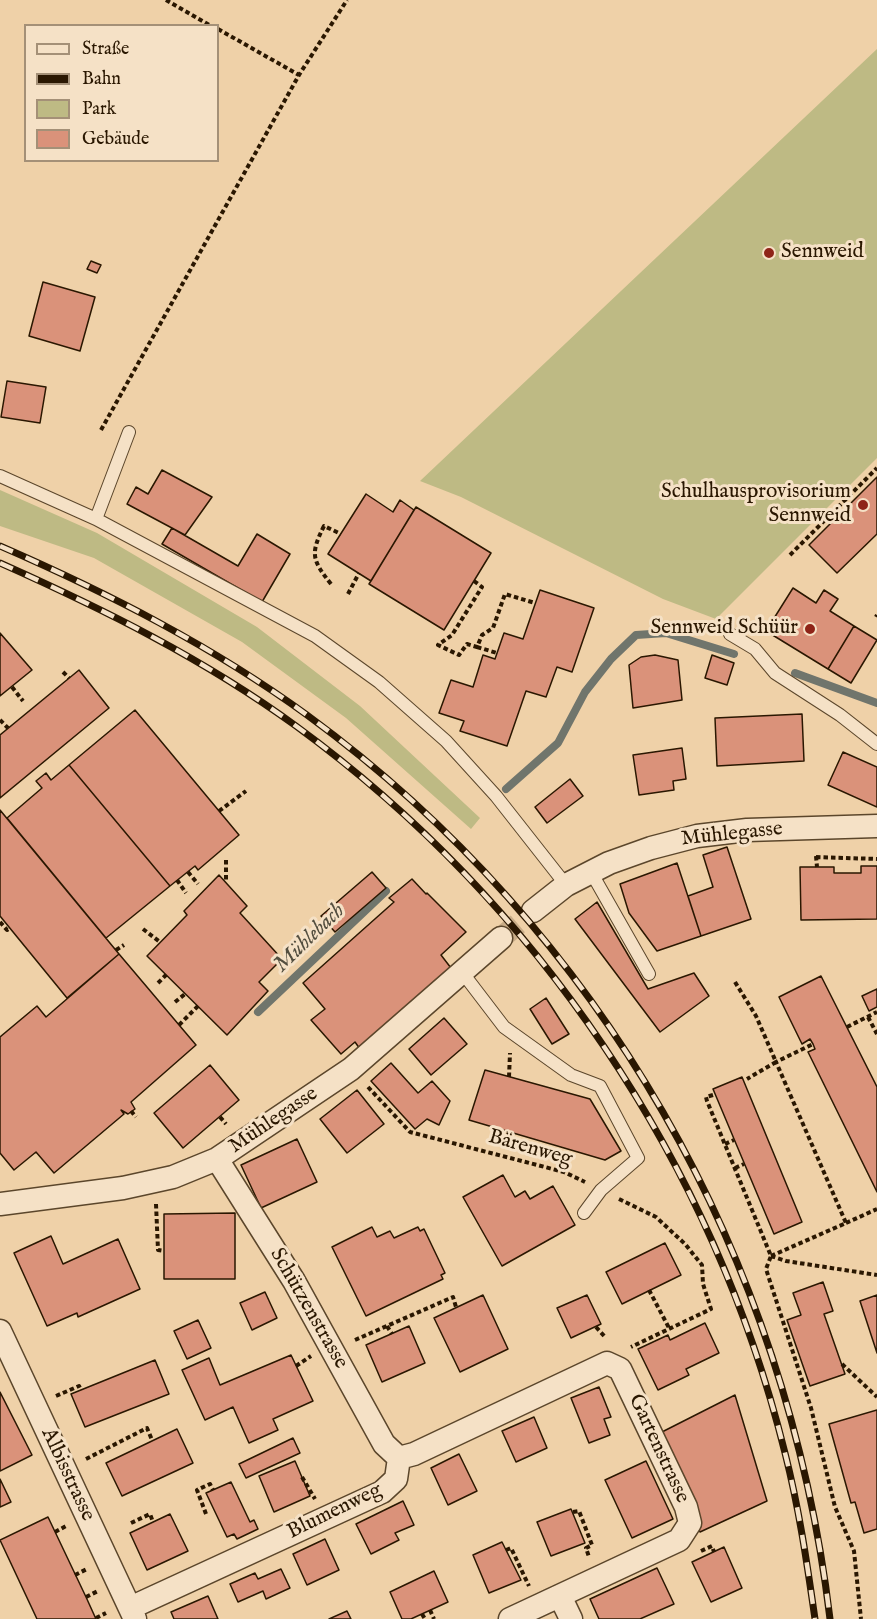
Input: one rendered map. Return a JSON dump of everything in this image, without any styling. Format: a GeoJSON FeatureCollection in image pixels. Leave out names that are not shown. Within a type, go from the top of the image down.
{"type":"FeatureCollection","features":[{"type":"Feature","properties":{"kind":"street","name":"Mühlegasse"},"geometry":{"type":"LineString","coordinates":[[533,911],[566,885],[609,863],[651,848],[697,836],[747,830],[877,826]]}},
{"type":"Feature","properties":{"kind":"street","name":"Mühlegasse"},"geometry":{"type":"LineString","coordinates":[[0,1204],[123,1188],[173,1177],[217,1159],[351,1069],[501,938]]}},
{"type":"Feature","properties":{"kind":"street","name":"Schützenstrasse"},"geometry":{"type":"LineString","coordinates":[[217,1159],[294,1281],[384,1444],[399,1458]]}},
{"type":"Feature","properties":{"kind":"street","name":"Albisstrasse"},"geometry":{"type":"LineString","coordinates":[[0,1331],[132,1613]]}},
{"type":"Feature","properties":{"kind":"street","name":"Blumenweg"},"geometry":{"type":"LineString","coordinates":[[132,1613],[382,1492],[396,1479],[399,1458],[414,1454],[614,1366]]}},
{"type":"Feature","properties":{"kind":"street","name":"Gartenstrasse"},"geometry":{"type":"LineString","coordinates":[[510,1619],[679,1540],[690,1522],[686,1507],[614,1366]]}},
{"type":"Feature","properties":{"kind":"street"},"geometry":{"type":"LineString","coordinates":[[560,1596],[571,1619]]}},
{"type":"Feature","properties":{"kind":"lane"},"geometry":{"type":"LineString","coordinates":[[96,519],[129,432]]}},
{"type":"Feature","properties":{"kind":"lane"},"geometry":{"type":"LineString","coordinates":[[0,476],[96,519],[315,636],[379,682],[446,741],[496,796],[566,885]]}},
{"type":"Feature","properties":{"kind":"lane"},"geometry":{"type":"LineString","coordinates":[[730,634],[755,649],[775,673],[840,715],[877,744]]}},
{"type":"Feature","properties":{"kind":"lane"},"geometry":{"type":"LineString","coordinates":[[591,872],[649,974]]}},
{"type":"Feature","properties":{"kind":"lane"},"geometry":{"type":"LineString","coordinates":[[462,972],[504,1027],[571,1075],[600,1086],[638,1158],[601,1190],[584,1213]]}},
{"type":"Feature","properties":{"kind":"path"},"geometry":{"type":"LineString","coordinates":[[166,0],[208,24]]}},
{"type":"Feature","properties":{"kind":"path"},"geometry":{"type":"LineString","coordinates":[[101,430],[299,75],[347,0]]}},
{"type":"Feature","properties":{"kind":"path"},"geometry":{"type":"LineString","coordinates":[[219,30],[299,75]]}},
{"type":"Feature","properties":{"kind":"path"},"geometry":{"type":"LineString","coordinates":[[790,555],[877,468]]}},
{"type":"Feature","properties":{"kind":"path"},"geometry":{"type":"LineString","coordinates":[[331,584],[318,568],[314,546],[324,526],[340,534]]}},
{"type":"Feature","properties":{"kind":"path"},"geometry":{"type":"LineString","coordinates":[[348,594],[359,573]]}},
{"type":"Feature","properties":{"kind":"path"},"geometry":{"type":"LineString","coordinates":[[474,580],[482,587],[452,635],[438,645],[459,655],[467,644],[498,652]]}},
{"type":"Feature","properties":{"kind":"path"},"geometry":{"type":"LineString","coordinates":[[477,647],[482,635],[493,628],[506,594],[535,603]]}},
{"type":"Feature","properties":{"kind":"path"},"geometry":{"type":"LineString","coordinates":[[63,672],[69,678]]}},
{"type":"Feature","properties":{"kind":"path"},"geometry":{"type":"LineString","coordinates":[[12,687],[22,701]]}},
{"type":"Feature","properties":{"kind":"path"},"geometry":{"type":"LineString","coordinates":[[0,720],[8,728]]}},
{"type":"Feature","properties":{"kind":"path"},"geometry":{"type":"LineString","coordinates":[[219,812],[246,791]]}},
{"type":"Feature","properties":{"kind":"path"},"geometry":{"type":"LineString","coordinates":[[816,862],[877,859]]}},
{"type":"Feature","properties":{"kind":"path"},"geometry":{"type":"LineString","coordinates":[[226,860],[226,882]]}},
{"type":"Feature","properties":{"kind":"path"},"geometry":{"type":"LineString","coordinates":[[188,872],[198,884]]}},
{"type":"Feature","properties":{"kind":"path"},"geometry":{"type":"LineString","coordinates":[[177,880],[186,893]]}},
{"type":"Feature","properties":{"kind":"path"},"geometry":{"type":"LineString","coordinates":[[0,922],[7,930],[10,928]]}},
{"type":"Feature","properties":{"kind":"path"},"geometry":{"type":"LineString","coordinates":[[143,929],[160,942]]}},
{"type":"Feature","properties":{"kind":"path"},"geometry":{"type":"LineString","coordinates":[[116,950],[124,945]]}},
{"type":"Feature","properties":{"kind":"path"},"geometry":{"type":"LineString","coordinates":[[158,983],[166,975]]}},
{"type":"Feature","properties":{"kind":"path"},"geometry":{"type":"LineString","coordinates":[[735,982],[756,1016],[846,1223]]}},
{"type":"Feature","properties":{"kind":"path"},"geometry":{"type":"LineString","coordinates":[[176,1002],[185,994]]}},
{"type":"Feature","properties":{"kind":"path"},"geometry":{"type":"LineString","coordinates":[[180,1025],[198,1006]]}},
{"type":"Feature","properties":{"kind":"path"},"geometry":{"type":"LineString","coordinates":[[847,1027],[877,1012]]}},
{"type":"Feature","properties":{"kind":"path"},"geometry":{"type":"LineString","coordinates":[[868,1017],[877,1034]]}},
{"type":"Feature","properties":{"kind":"path"},"geometry":{"type":"LineString","coordinates":[[747,1080],[776,1062],[813,1044]]}},
{"type":"Feature","properties":{"kind":"path","name":"Bärenweg"},"geometry":{"type":"LineString","coordinates":[[351,1069],[410,1132],[564,1172],[656,1217],[702,1265],[703,1284],[711,1309],[669,1328]]}},
{"type":"Feature","properties":{"kind":"path"},"geometry":{"type":"LineString","coordinates":[[713,1095],[706,1097],[771,1256],[766,1269],[811,1408],[835,1507],[854,1551],[861,1619]]}},
{"type":"Feature","properties":{"kind":"path"},"geometry":{"type":"LineString","coordinates":[[131,1111],[136,1117]]}},
{"type":"Feature","properties":{"kind":"path"},"geometry":{"type":"LineString","coordinates":[[220,1117],[225,1123]]}},
{"type":"Feature","properties":{"kind":"path"},"geometry":{"type":"LineString","coordinates":[[725,1144],[734,1140]]}},
{"type":"Feature","properties":{"kind":"path"},"geometry":{"type":"LineString","coordinates":[[735,1168],[744,1164]]}},
{"type":"Feature","properties":{"kind":"path"},"geometry":{"type":"LineString","coordinates":[[156,1204],[158,1250],[164,1251]]}},
{"type":"Feature","properties":{"kind":"path"},"geometry":{"type":"LineString","coordinates":[[771,1256],[877,1209]]}},
{"type":"Feature","properties":{"kind":"path"},"geometry":{"type":"LineString","coordinates":[[771,1256],[877,1275]]}},
{"type":"Feature","properties":{"kind":"path"},"geometry":{"type":"LineString","coordinates":[[614,1366],[618,1353],[669,1328],[649,1290]]}},
{"type":"Feature","properties":{"kind":"path"},"geometry":{"type":"LineString","coordinates":[[332,1350],[453,1297],[456,1307]]}},
{"type":"Feature","properties":{"kind":"path"},"geometry":{"type":"LineString","coordinates":[[387,1326],[392,1334]]}},
{"type":"Feature","properties":{"kind":"path"},"geometry":{"type":"LineString","coordinates":[[842,1364],[877,1397]]}},
{"type":"Feature","properties":{"kind":"path"},"geometry":{"type":"LineString","coordinates":[[58,1404],[54,1396],[79,1386],[81,1390]]}},
{"type":"Feature","properties":{"kind":"path"},"geometry":{"type":"LineString","coordinates":[[99,1452],[147,1428],[152,1440]]}},
{"type":"Feature","properties":{"kind":"path"},"geometry":{"type":"LineString","coordinates":[[206,1514],[197,1490],[210,1484],[213,1490]]}},
{"type":"Feature","properties":{"kind":"path"},"geometry":{"type":"LineString","coordinates":[[573,1512],[579,1511],[592,1545],[586,1548],[590,1558]]}},
{"type":"Feature","properties":{"kind":"path"},"geometry":{"type":"LineString","coordinates":[[131,1523],[150,1514],[153,1522]]}},
{"type":"Feature","properties":{"kind":"path"},"geometry":{"type":"LineString","coordinates":[[506,1550],[511,1548],[539,1606]]}},
{"type":"Feature","properties":{"kind":"path"},"geometry":{"type":"LineString","coordinates":[[75,1575],[87,1569]]}},
{"type":"Feature","properties":{"kind":"path"},"geometry":{"type":"LineString","coordinates":[[430,1610],[434,1619]]}},
{"type":"Feature","properties":{"kind":"path"},"geometry":{"type":"LineString","coordinates":[[96,1618],[106,1614]]}},
{"type":"Feature","properties":{"kind":"path"},"geometry":{"type":"LineString","coordinates":[[422,1614],[425,1619]]}},
{"type":"Feature","properties":{"kind":"green space","name":"Sennweid"},"geometry":{"type":"Polygon","coordinates":[[[877,49],[877,458],[716,619],[663,599],[461,497],[420,481],[877,49]]]}},
{"type":"Feature","properties":{"kind":"green space"},"geometry":{"type":"Polygon","coordinates":[[[0,490],[97,533],[257,627],[360,706],[480,818],[471,829],[346,718],[242,642],[94,558],[0,526],[0,490]]]}},
{"type":"Feature","properties":{"kind":"building"},"geometry":{"type":"Polygon","coordinates":[[[91,261],[101,265],[97,273],[87,269],[91,261]]]}},
{"type":"Feature","properties":{"kind":"building"},"geometry":{"type":"Polygon","coordinates":[[[43,282],[95,297],[80,351],[29,336],[43,282]]]}},
{"type":"Feature","properties":{"kind":"building"},"geometry":{"type":"Polygon","coordinates":[[[7,381],[46,387],[40,423],[1,417],[7,381]]]}},
{"type":"Feature","properties":{"kind":"building"},"geometry":{"type":"Polygon","coordinates":[[[162,470],[212,497],[185,535],[127,504],[136,487],[148,494],[162,470]]]}},
{"type":"Feature","properties":{"kind":"building","name":"Schulhausprovisorium Sennweid"},"geometry":{"type":"Polygon","coordinates":[[[877,477],[877,534],[837,573],[809,545],[877,477]]]}},
{"type":"Feature","properties":{"kind":"building"},"geometry":{"type":"Polygon","coordinates":[[[366,494],[393,512],[400,500],[414,510],[371,581],[328,554],[366,494]]]}},
{"type":"Feature","properties":{"kind":"building"},"geometry":{"type":"Polygon","coordinates":[[[416,507],[491,553],[444,630],[369,584],[416,507]]]}},
{"type":"Feature","properties":{"kind":"building"},"geometry":{"type":"Polygon","coordinates":[[[172,528],[238,566],[257,534],[290,554],[262,602],[162,544],[172,528]]]}},
{"type":"Feature","properties":{"kind":"building","name":"Sennweid Schüür"},"geometry":{"type":"Polygon","coordinates":[[[793,588],[816,603],[824,590],[838,599],[830,611],[854,626],[828,669],[766,631],[793,588]]]}},
{"type":"Feature","properties":{"kind":"building"},"geometry":{"type":"Polygon","coordinates":[[[540,590],[594,608],[572,672],[557,667],[546,697],[526,691],[507,746],[460,731],[464,721],[439,713],[451,680],[473,687],[483,655],[495,659],[504,633],[523,639],[540,590]]]}},
{"type":"Feature","properties":{"kind":"building"},"geometry":{"type":"Polygon","coordinates":[[[854,626],[877,640],[851,683],[828,669],[854,626]]]}},
{"type":"Feature","properties":{"kind":"building"},"geometry":{"type":"Polygon","coordinates":[[[0,633],[32,670],[0,696],[0,633]]]}},
{"type":"Feature","properties":{"kind":"building"},"geometry":{"type":"Polygon","coordinates":[[[655,655],[678,660],[682,700],[633,708],[629,665],[641,657],[655,655]]]}},
{"type":"Feature","properties":{"kind":"building"},"geometry":{"type":"Polygon","coordinates":[[[712,655],[734,663],[727,685],[705,678],[712,655]]]}},
{"type":"Feature","properties":{"kind":"building"},"geometry":{"type":"Polygon","coordinates":[[[79,670],[109,708],[0,798],[0,735],[79,670]]]}},
{"type":"Feature","properties":{"kind":"building"},"geometry":{"type":"Polygon","coordinates":[[[135,710],[239,835],[198,870],[195,866],[170,886],[69,765],[135,710]]]}},
{"type":"Feature","properties":{"kind":"building"},"geometry":{"type":"Polygon","coordinates":[[[802,714],[804,761],[717,766],[715,718],[802,714]]]}},
{"type":"Feature","properties":{"kind":"building"},"geometry":{"type":"Polygon","coordinates":[[[682,748],[686,779],[673,781],[674,790],[639,795],[633,755],[682,748]]]}},
{"type":"Feature","properties":{"kind":"building"},"geometry":{"type":"Polygon","coordinates":[[[843,752],[877,767],[877,807],[828,785],[843,752]]]}},
{"type":"Feature","properties":{"kind":"building"},"geometry":{"type":"Polygon","coordinates":[[[69,765],[170,886],[106,938],[7,818],[42,788],[36,781],[46,773],[51,780],[69,765]]]}},
{"type":"Feature","properties":{"kind":"building"},"geometry":{"type":"Polygon","coordinates":[[[570,779],[583,796],[547,823],[535,807],[570,779]]]}},
{"type":"Feature","properties":{"kind":"building"},"geometry":{"type":"Polygon","coordinates":[[[0,810],[119,954],[67,998],[0,916],[0,810]]]}},
{"type":"Feature","properties":{"kind":"building"},"geometry":{"type":"Polygon","coordinates":[[[727,847],[751,919],[701,936],[688,896],[713,887],[703,855],[727,847]]]}},
{"type":"Feature","properties":{"kind":"building"},"geometry":{"type":"Polygon","coordinates":[[[677,863],[701,936],[657,951],[629,913],[620,884],[677,863]]]}},
{"type":"Feature","properties":{"kind":"building"},"geometry":{"type":"Polygon","coordinates":[[[861,866],[877,866],[877,919],[801,920],[800,867],[834,867],[834,873],[861,873],[861,866]]]}},
{"type":"Feature","properties":{"kind":"building"},"geometry":{"type":"Polygon","coordinates":[[[372,872],[386,888],[335,932],[321,916],[372,872]]]}},
{"type":"Feature","properties":{"kind":"building"},"geometry":{"type":"Polygon","coordinates":[[[219,875],[247,906],[240,913],[282,959],[259,982],[268,991],[227,1035],[147,956],[187,915],[184,911],[219,875]]]}},
{"type":"Feature","properties":{"kind":"building"},"geometry":{"type":"Polygon","coordinates":[[[412,879],[466,932],[441,955],[451,968],[360,1049],[355,1042],[341,1054],[311,1020],[325,1009],[303,983],[394,902],[389,898],[412,879]]]}},
{"type":"Feature","properties":{"kind":"building"},"geometry":{"type":"Polygon","coordinates":[[[597,902],[648,989],[694,973],[709,996],[660,1032],[575,919],[597,902]]]}},
{"type":"Feature","properties":{"kind":"building"},"geometry":{"type":"Polygon","coordinates":[[[119,954],[196,1045],[131,1102],[135,1109],[128,1114],[121,1110],[124,1114],[54,1173],[36,1152],[14,1170],[0,1153],[0,1037],[37,1006],[46,1017],[119,954]]]}},
{"type":"Feature","properties":{"kind":"building"},"geometry":{"type":"Polygon","coordinates":[[[821,976],[877,1087],[877,1192],[808,1052],[815,1049],[813,1044],[810,1039],[802,1044],[779,997],[821,976]]]}},
{"type":"Feature","properties":{"kind":"building"},"geometry":{"type":"Polygon","coordinates":[[[877,989],[877,1007],[869,1011],[862,996],[877,989]]]}},
{"type":"Feature","properties":{"kind":"building"},"geometry":{"type":"Polygon","coordinates":[[[546,998],[569,1034],[552,1044],[530,1009],[546,998]]]}},
{"type":"Feature","properties":{"kind":"building"},"geometry":{"type":"Polygon","coordinates":[[[444,1018],[467,1044],[431,1075],[409,1049],[444,1018]]]}},
{"type":"Feature","properties":{"kind":"building"},"geometry":{"type":"Polygon","coordinates":[[[391,1063],[418,1093],[432,1081],[450,1101],[439,1125],[427,1119],[415,1129],[371,1081],[391,1063]]]}},
{"type":"Feature","properties":{"kind":"building"},"geometry":{"type":"Polygon","coordinates":[[[210,1065],[239,1100],[183,1148],[154,1113],[210,1065]]]}},
{"type":"Feature","properties":{"kind":"building"},"geometry":{"type":"Polygon","coordinates":[[[485,1070],[590,1099],[621,1151],[605,1160],[469,1120],[485,1070]]]}},
{"type":"Feature","properties":{"kind":"building"},"geometry":{"type":"Polygon","coordinates":[[[742,1077],[802,1222],[774,1234],[713,1089],[742,1077]]]}},
{"type":"Feature","properties":{"kind":"building"},"geometry":{"type":"Polygon","coordinates":[[[357,1090],[384,1124],[347,1153],[320,1119],[357,1090]]]}},
{"type":"Feature","properties":{"kind":"building"},"geometry":{"type":"Polygon","coordinates":[[[297,1139],[317,1182],[261,1208],[241,1165],[297,1139]]]}},
{"type":"Feature","properties":{"kind":"building"},"geometry":{"type":"Polygon","coordinates":[[[503,1175],[515,1197],[525,1191],[530,1199],[553,1186],[575,1225],[502,1266],[463,1197],[503,1175]]]}},
{"type":"Feature","properties":{"kind":"building"},"geometry":{"type":"Polygon","coordinates":[[[235,1213],[235,1279],[164,1279],[164,1214],[235,1213]]]}},
{"type":"Feature","properties":{"kind":"building"},"geometry":{"type":"Polygon","coordinates":[[[372,1227],[377,1237],[390,1231],[394,1238],[418,1227],[420,1231],[424,1229],[445,1273],[441,1275],[443,1279],[366,1316],[332,1247],[372,1227]]]}},
{"type":"Feature","properties":{"kind":"building"},"geometry":{"type":"Polygon","coordinates":[[[51,1236],[63,1264],[118,1239],[140,1289],[78,1317],[77,1313],[47,1326],[14,1253],[51,1236]]]}},
{"type":"Feature","properties":{"kind":"building"},"geometry":{"type":"Polygon","coordinates":[[[665,1243],[681,1275],[622,1304],[606,1272],[665,1243]]]}},
{"type":"Feature","properties":{"kind":"building"},"geometry":{"type":"Polygon","coordinates":[[[823,1282],[833,1311],[824,1314],[845,1374],[810,1386],[787,1320],[801,1315],[793,1293],[823,1282]]]}},
{"type":"Feature","properties":{"kind":"building"},"geometry":{"type":"Polygon","coordinates":[[[265,1292],[277,1318],[252,1330],[240,1303],[265,1292]]]}},
{"type":"Feature","properties":{"kind":"building"},"geometry":{"type":"Polygon","coordinates":[[[483,1295],[508,1349],[460,1372],[434,1318],[483,1295]]]}},
{"type":"Feature","properties":{"kind":"building"},"geometry":{"type":"Polygon","coordinates":[[[587,1295],[601,1324],[571,1338],[557,1308],[587,1295]]]}},
{"type":"Feature","properties":{"kind":"building"},"geometry":{"type":"Polygon","coordinates":[[[877,1295],[877,1353],[860,1301],[877,1295]]]}},
{"type":"Feature","properties":{"kind":"building"},"geometry":{"type":"Polygon","coordinates":[[[198,1320],[211,1348],[187,1359],[174,1331],[198,1320]]]}},
{"type":"Feature","properties":{"kind":"building"},"geometry":{"type":"Polygon","coordinates":[[[705,1323],[719,1353],[686,1369],[689,1375],[658,1390],[638,1349],[668,1335],[670,1340],[705,1323]]]}},
{"type":"Feature","properties":{"kind":"building"},"geometry":{"type":"Polygon","coordinates":[[[409,1326],[425,1363],[382,1382],[366,1345],[409,1326]]]}},
{"type":"Feature","properties":{"kind":"building"},"geometry":{"type":"Polygon","coordinates":[[[291,1355],[313,1401],[273,1419],[278,1430],[249,1443],[233,1407],[205,1420],[182,1370],[209,1358],[220,1385],[291,1355]]]}},
{"type":"Feature","properties":{"kind":"building"},"geometry":{"type":"Polygon","coordinates":[[[155,1360],[169,1394],[85,1427],[71,1394],[155,1360]]]}},
{"type":"Feature","properties":{"kind":"building"},"geometry":{"type":"Polygon","coordinates":[[[599,1387],[611,1417],[604,1419],[610,1435],[589,1443],[571,1398],[599,1387]]]}},
{"type":"Feature","properties":{"kind":"building"},"geometry":{"type":"Polygon","coordinates":[[[0,1392],[32,1455],[0,1471],[0,1392]]]}},
{"type":"Feature","properties":{"kind":"building"},"geometry":{"type":"Polygon","coordinates":[[[735,1395],[767,1501],[700,1532],[658,1434],[735,1395]]]}},
{"type":"Feature","properties":{"kind":"building"},"geometry":{"type":"Polygon","coordinates":[[[877,1410],[877,1529],[864,1533],[855,1502],[851,1503],[829,1424],[877,1410]]]}},
{"type":"Feature","properties":{"kind":"building"},"geometry":{"type":"Polygon","coordinates":[[[534,1417],[547,1448],[516,1462],[502,1431],[534,1417]]]}},
{"type":"Feature","properties":{"kind":"building"},"geometry":{"type":"Polygon","coordinates":[[[177,1429],[193,1463],[122,1496],[106,1463],[177,1429]]]}},
{"type":"Feature","properties":{"kind":"building"},"geometry":{"type":"Polygon","coordinates":[[[293,1438],[300,1453],[246,1478],[239,1464],[293,1438]]]}},
{"type":"Feature","properties":{"kind":"building"},"geometry":{"type":"Polygon","coordinates":[[[459,1454],[477,1491],[448,1505],[431,1468],[459,1454]]]}},
{"type":"Feature","properties":{"kind":"building"},"geometry":{"type":"Polygon","coordinates":[[[295,1461],[310,1496],[274,1512],[259,1476],[295,1461]]]}},
{"type":"Feature","properties":{"kind":"building"},"geometry":{"type":"Polygon","coordinates":[[[646,1461],[673,1519],[632,1538],[605,1480],[646,1461]]]}},
{"type":"Feature","properties":{"kind":"building"},"geometry":{"type":"Polygon","coordinates":[[[0,1479],[11,1502],[0,1507],[0,1479]]]}},
{"type":"Feature","properties":{"kind":"building"},"geometry":{"type":"Polygon","coordinates":[[[231,1482],[250,1522],[254,1520],[258,1529],[237,1539],[234,1534],[227,1537],[206,1493],[231,1482]]]}},
{"type":"Feature","properties":{"kind":"building"},"geometry":{"type":"Polygon","coordinates":[[[403,1501],[414,1525],[395,1533],[399,1540],[371,1554],[356,1524],[403,1501]]]}},
{"type":"Feature","properties":{"kind":"building"},"geometry":{"type":"Polygon","coordinates":[[[571,1509],[585,1543],[551,1556],[537,1522],[571,1509]]]}},
{"type":"Feature","properties":{"kind":"building"},"geometry":{"type":"Polygon","coordinates":[[[170,1514],[188,1551],[147,1570],[130,1533],[170,1514]]]}},
{"type":"Feature","properties":{"kind":"building"},"geometry":{"type":"Polygon","coordinates":[[[48,1517],[96,1619],[37,1619],[0,1540],[48,1517]]]}},
{"type":"Feature","properties":{"kind":"building"},"geometry":{"type":"Polygon","coordinates":[[[325,1539],[339,1570],[307,1585],[293,1554],[325,1539]]]}},
{"type":"Feature","properties":{"kind":"building"},"geometry":{"type":"Polygon","coordinates":[[[502,1542],[521,1580],[489,1593],[473,1555],[502,1542]]]}},
{"type":"Feature","properties":{"kind":"building"},"geometry":{"type":"Polygon","coordinates":[[[724,1547],[742,1588],[711,1602],[692,1562],[724,1547]]]}},
{"type":"Feature","properties":{"kind":"building"},"geometry":{"type":"Polygon","coordinates":[[[657,1568],[674,1604],[640,1619],[599,1619],[590,1599],[657,1568]]]}},
{"type":"Feature","properties":{"kind":"building"},"geometry":{"type":"Polygon","coordinates":[[[281,1569],[290,1588],[266,1599],[263,1591],[238,1602],[230,1584],[255,1573],[258,1579],[281,1569]]]}},
{"type":"Feature","properties":{"kind":"building"},"geometry":{"type":"Polygon","coordinates":[[[434,1571],[448,1602],[411,1619],[402,1619],[390,1592],[434,1571]]]}},
{"type":"Feature","properties":{"kind":"building"},"geometry":{"type":"Polygon","coordinates":[[[208,1596],[218,1619],[174,1619],[171,1612],[208,1596]]]}},
{"type":"Feature","properties":{"kind":"building"},"geometry":{"type":"Polygon","coordinates":[[[347,1611],[351,1619],[329,1619],[347,1611]]]}},
{"type":"Feature","properties":{"kind":"waterway","name":"Mühlebach"},"geometry":{"type":"LineString","coordinates":[[506,789],[558,743],[585,692],[611,659],[636,635],[666,633],[734,654]]}},
{"type":"Feature","properties":{"kind":"waterway","name":"Mühlebach"},"geometry":{"type":"LineString","coordinates":[[795,673],[877,703]]}},
{"type":"Feature","properties":{"kind":"waterway","name":"Mühlebach"},"geometry":{"type":"LineString","coordinates":[[258,1012],[386,891]]}},
{"type":"Feature","properties":{"kind":"tunnel"},"geometry":{"type":"LineString","coordinates":[[501,938],[533,911]]}},
{"type":"Feature","properties":{"kind":"railway"},"geometry":{"type":"LineString","coordinates":[[0,546],[158,622],[234,666],[307,715],[412,801],[507,896],[591,1001],[663,1112],[723,1231],[772,1355],[807,1485],[830,1619]]}},
{"type":"Feature","properties":{"kind":"railway"},"geometry":{"type":"LineString","coordinates":[[0,563],[77,598],[189,657],[296,726],[383,796],[464,873],[538,957],[604,1046],[662,1141],[712,1241],[753,1345],[785,1453],[799,1515],[815,1619]]}},
{"type":"Feature","properties":{"kind":"place","name":"Sennweid"},"geometry":{"type":"Point","coordinates":[769,253]}},
{"type":"Feature","properties":{"kind":"place","name":"Schulhausprovisorium Sennweid"},"geometry":{"type":"Point","coordinates":[863,505]}},
{"type":"Feature","properties":{"kind":"place","name":"Sennweid Schüür"},"geometry":{"type":"Point","coordinates":[810,629]}}]}
